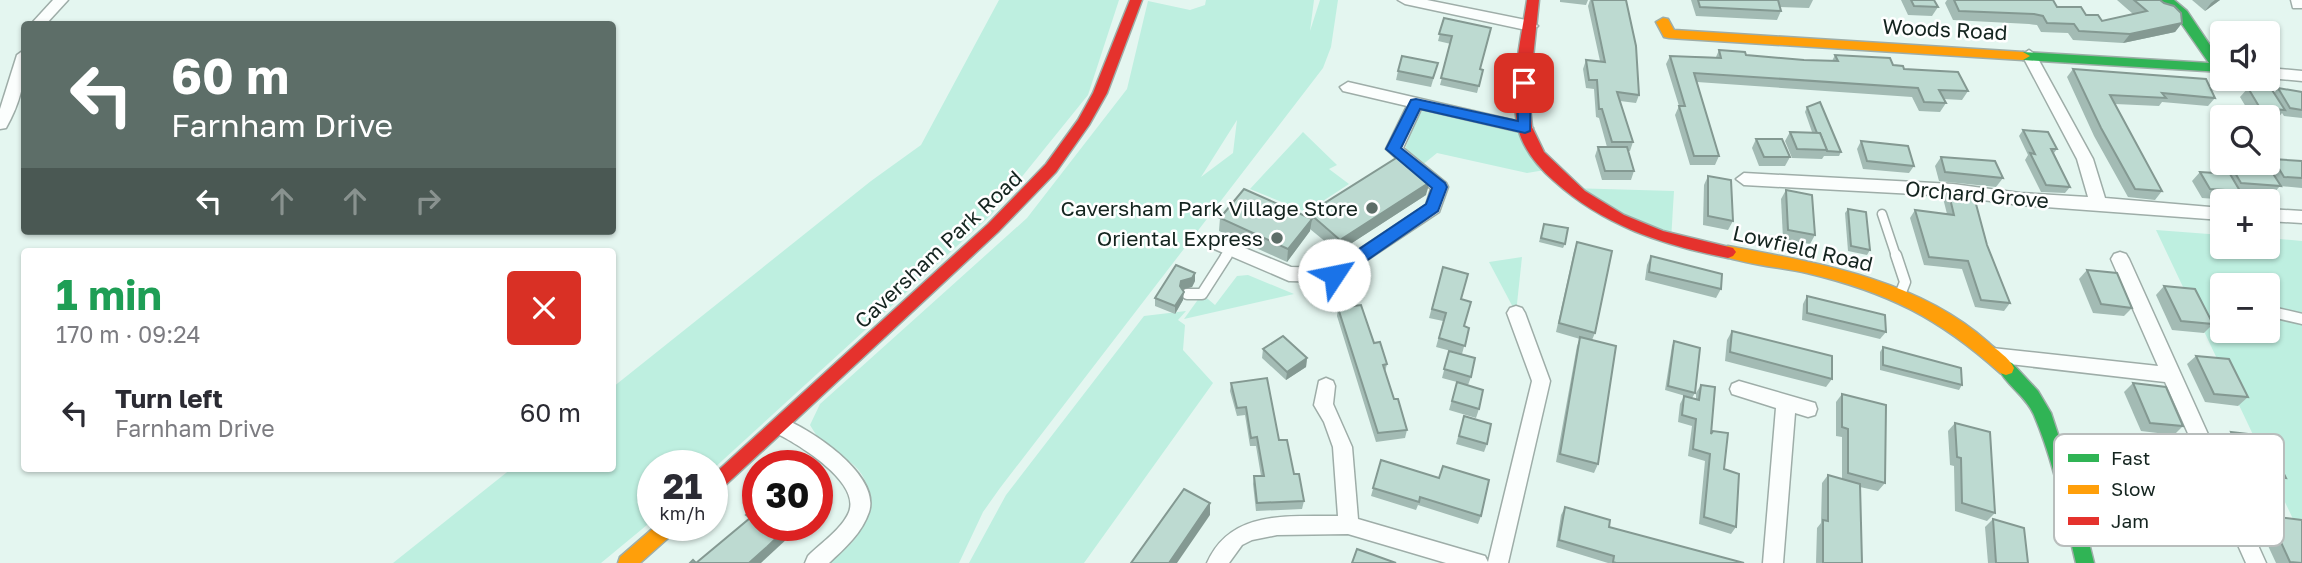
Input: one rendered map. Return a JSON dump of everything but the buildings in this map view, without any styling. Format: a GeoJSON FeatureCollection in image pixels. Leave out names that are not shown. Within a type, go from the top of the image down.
{"type":"FeatureCollection","features":[{"type":"Feature","properties":{"kind":"street"},"geometry":{"type":"LineString","coordinates":[[41,21],[61,0]]}},
{"type":"Feature","properties":{"kind":"street","name":"Caversham Park Road"},"geometry":{"type":"LineString","coordinates":[[728,473],[996,228],[1048,172],[1083,123],[1109,78],[1136,0]]}},
{"type":"Feature","properties":{"kind":"street"},"geometry":{"type":"LineString","coordinates":[[1405,0],[1531,26]]}},
{"type":"Feature","properties":{"kind":"street","name":"Lowfield Road"},"geometry":{"type":"LineString","coordinates":[[1533,0],[1524,83],[1525,128],[1538,154],[1560,180],[1593,206],[1643,233],[1684,244],[1817,268],[1865,281],[1938,315],[1976,340],[2039,405],[2054,446]]}},
{"type":"Feature","properties":{"kind":"street","name":"Woods Road"},"geometry":{"type":"LineString","coordinates":[[2166,0],[2182,14],[2210,53]]}},
{"type":"Feature","properties":{"kind":"street","name":"Woods Road"},"geometry":{"type":"LineString","coordinates":[[1667,33],[2210,67]]}},
{"type":"Feature","properties":{"kind":"street"},"geometry":{"type":"LineString","coordinates":[[2029,55],[2085,159],[2098,204]]}},
{"type":"Feature","properties":{"kind":"street"},"geometry":{"type":"LineString","coordinates":[[0,124],[10,105],[21,66]]}},
{"type":"Feature","properties":{"kind":"street"},"geometry":{"type":"LineString","coordinates":[[2280,74],[2302,76]]}},
{"type":"Feature","properties":{"kind":"street"},"geometry":{"type":"LineString","coordinates":[[1348,87],[1525,128]]}},
{"type":"Feature","properties":{"kind":"street"},"geometry":{"type":"LineString","coordinates":[[1224,246],[1289,274],[1334,275],[1433,208],[1440,187],[1394,149],[1416,104]]}},
{"type":"Feature","properties":{"kind":"street","name":"Orchard Grove"},"geometry":{"type":"LineString","coordinates":[[1744,179],[1852,177],[2098,204],[2210,213]]}},
{"type":"Feature","properties":{"kind":"street"},"geometry":{"type":"LineString","coordinates":[[2280,216],[2302,217]]}},
{"type":"Feature","properties":{"kind":"street"},"geometry":{"type":"LineString","coordinates":[[2120,259],[2198,434]]}},
{"type":"Feature","properties":{"kind":"street"},"geometry":{"type":"LineString","coordinates":[[1498,563],[1541,381],[1516,313]]}},
{"type":"Feature","properties":{"kind":"street"},"geometry":{"type":"LineString","coordinates":[[1992,355],[2171,375]]}},
{"type":"Feature","properties":{"kind":"street"},"geometry":{"type":"LineString","coordinates":[[1326,386],[1323,405],[1336,421],[1342,443],[1348,526]]}},
{"type":"Feature","properties":{"kind":"street"},"geometry":{"type":"LineString","coordinates":[[1739,388],[1808,409]]}},
{"type":"Feature","properties":{"kind":"street"},"geometry":{"type":"LineString","coordinates":[[1773,563],[1786,403]]}},
{"type":"Feature","properties":{"kind":"street"},"geometry":{"type":"LineString","coordinates":[[781,426],[797,434],[852,478],[861,502],[855,521],[815,563]]}},
{"type":"Feature","properties":{"kind":"street"},"geometry":{"type":"LineString","coordinates":[[1217,563],[1235,539],[1248,532],[1277,526],[1348,526],[1478,563]]}},
{"type":"Feature","properties":{"kind":"street"},"geometry":{"type":"LineString","coordinates":[[627,563],[652,541]]}},
{"type":"Feature","properties":{"kind":"street","name":"Lowfield Road"},"geometry":{"type":"LineString","coordinates":[[2081,546],[2085,563]]}},
{"type":"Feature","properties":{"kind":"street"},"geometry":{"type":"LineString","coordinates":[[2248,546],[2256,563]]}},
{"type":"Feature","properties":{"kind":"lane"},"geometry":{"type":"LineString","coordinates":[[1882,214],[1905,282],[1899,295]]}},
{"type":"Feature","properties":{"kind":"lane"},"geometry":{"type":"LineString","coordinates":[[1187,294],[1202,294],[1224,246]]}},
{"type":"Feature","properties":{"kind":"lane"},"geometry":{"type":"LineString","coordinates":[[2280,314],[2302,319]]}},
{"type":"Feature","properties":{"kind":"green space"},"geometry":{"type":"Polygon","coordinates":[[[999,0],[1119,0],[1088,95],[991,215],[728,455],[728,450],[637,450],[637,533],[601,563],[393,563],[507,472],[616,472],[616,385],[871,181],[921,145],[999,0]]]}},
{"type":"Feature","properties":{"kind":"green space"},"geometry":{"type":"Polygon","coordinates":[[[1206,0],[1314,0],[1310,31],[1320,0],[1338,0],[1331,47],[1323,68],[1000,488],[983,512],[959,563],[829,563],[860,531],[869,500],[868,489],[858,470],[850,462],[833,453],[833,450],[827,449],[810,425],[820,404],[1027,218],[1127,89],[1148,1],[1190,10],[1205,5],[1206,0]],[[1237,120],[1201,177],[1233,153],[1237,120]]]}},
{"type":"Feature","properties":{"kind":"green space"},"geometry":{"type":"Polygon","coordinates":[[[1429,107],[1525,128],[1551,169],[1527,173],[1437,153],[1421,166],[1404,152],[1418,114],[1429,107]]]}},
{"type":"Feature","properties":{"kind":"green space"},"geometry":{"type":"Polygon","coordinates":[[[1303,132],[1337,165],[1329,169],[1349,184],[1306,212],[1250,189],[1303,132]]]}},
{"type":"Feature","properties":{"kind":"green space"},"geometry":{"type":"Polygon","coordinates":[[[1569,188],[1674,191],[1671,240],[1569,188]]]}},
{"type":"Feature","properties":{"kind":"green space"},"geometry":{"type":"Polygon","coordinates":[[[2156,230],[2210,234],[2210,259],[2280,259],[2280,239],[2302,241],[2302,538],[2284,500],[2284,434],[2253,434],[2156,230]]]}},
{"type":"Feature","properties":{"kind":"green space"},"geometry":{"type":"Polygon","coordinates":[[[1522,257],[1516,313],[1489,262],[1522,257]]]}},
{"type":"Feature","properties":{"kind":"green space"},"geometry":{"type":"Polygon","coordinates":[[[1248,275],[1294,294],[1184,319],[1202,294],[1215,305],[1237,276],[1248,275]]]}},
{"type":"Feature","properties":{"kind":"green space"},"geometry":{"type":"Polygon","coordinates":[[[1186,311],[1178,320],[1185,325],[1183,350],[1213,383],[1084,563],[969,563],[1006,495],[1144,316],[1186,311]]]}},
{"type":"Feature","properties":{"kind":"traffic: fast"},"geometry":{"type":"LineString","coordinates":[[2023,56],[2219,68],[2182,14],[2166,0]]}},
{"type":"Feature","properties":{"kind":"traffic: fast"},"geometry":{"type":"LineString","coordinates":[[2006,368],[2032,396],[2042,413],[2054,450]]}},
{"type":"Feature","properties":{"kind":"traffic: fast"},"geometry":{"type":"LineString","coordinates":[[2081,546],[2085,563]]}},
{"type":"Feature","properties":{"kind":"traffic: slow"},"geometry":{"type":"LineString","coordinates":[[1663,22],[1669,34],[2023,56]]}},
{"type":"Feature","properties":{"kind":"traffic: slow"},"geometry":{"type":"LineString","coordinates":[[1728,252],[1842,276],[1911,301],[1943,318],[1975,340],[2006,368]]}},
{"type":"Feature","properties":{"kind":"traffic: slow"},"geometry":{"type":"LineString","coordinates":[[627,563],[652,541]]}},
{"type":"Feature","properties":{"kind":"traffic: jam"},"geometry":{"type":"LineString","coordinates":[[728,472],[993,228],[1051,168],[1084,122],[1100,93],[1136,0]]}},
{"type":"Feature","properties":{"kind":"traffic: jam"},"geometry":{"type":"LineString","coordinates":[[1533,0],[1522,96],[1525,127],[1539,156],[1580,195],[1618,219],[1660,236],[1728,252]]}},
{"type":"Feature","properties":{"kind":"place","name":"Caversham Park Village Store"},"geometry":{"type":"Point","coordinates":[1372,208]}},
{"type":"Feature","properties":{"kind":"place","name":"Oriental Express"},"geometry":{"type":"Point","coordinates":[1277,238]}},
{"type":"Feature","properties":{"kind":"route"},"geometry":{"type":"LineString","coordinates":[[1334,275],[1433,208],[1440,187],[1394,149],[1416,104],[1525,128],[1524,83]]}}]}
